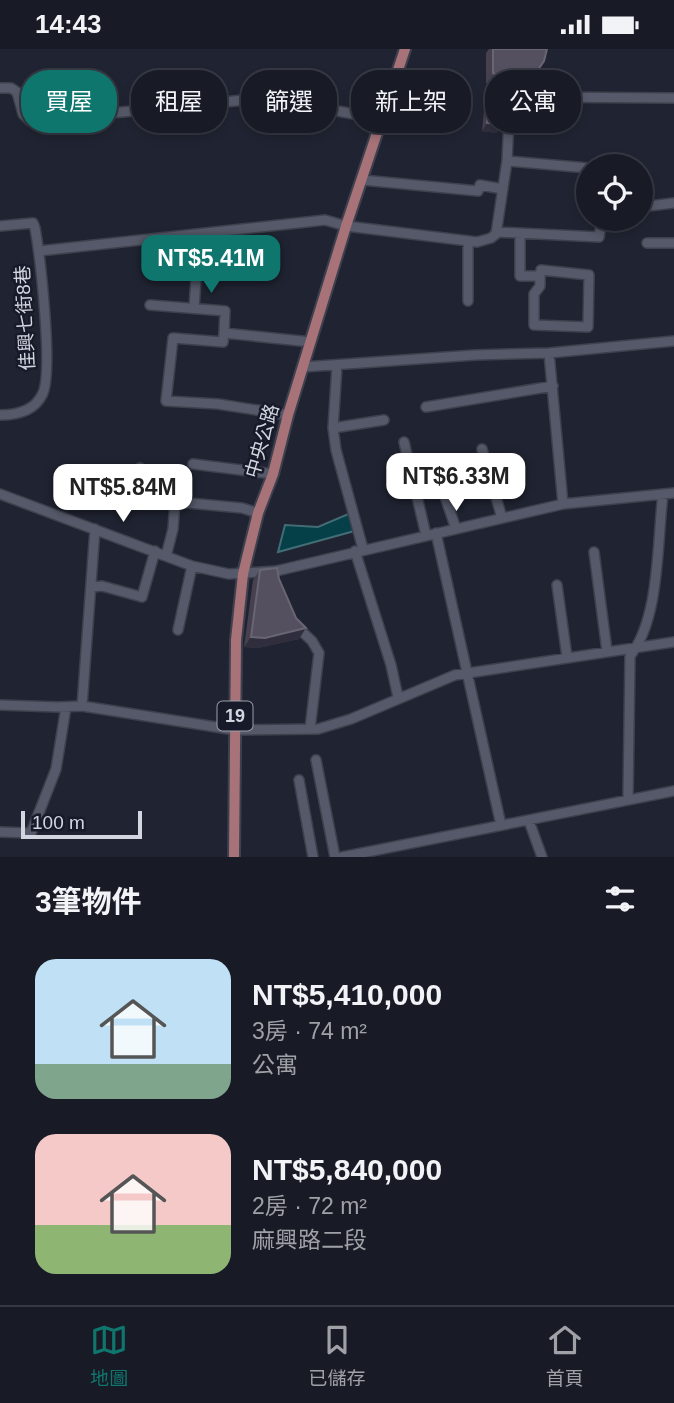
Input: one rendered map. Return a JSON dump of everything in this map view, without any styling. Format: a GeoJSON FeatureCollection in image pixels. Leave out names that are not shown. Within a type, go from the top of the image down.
{"type":"FeatureCollection","features":[{"type":"Feature","properties":{"kind":"main road","name":"中央公路"},"geometry":{"type":"LineString","coordinates":[[398,70],[405,49]]}},
{"type":"Feature","properties":{"kind":"main road","name":"中央公路"},"geometry":{"type":"LineString","coordinates":[[233,857],[236,640],[243,575],[258,513],[273,474],[288,415],[377,133]]}},
{"type":"Feature","properties":{"kind":"street"},"geometry":{"type":"LineString","coordinates":[[0,89],[11,88],[17,92],[23,114],[30,121],[265,98],[351,113]]}},
{"type":"Feature","properties":{"kind":"street"},"geometry":{"type":"LineString","coordinates":[[39,251],[325,220],[346,226],[477,242],[491,238],[496,232],[507,161],[509,119],[516,100],[531,97],[674,98]]}},
{"type":"Feature","properties":{"kind":"street"},"geometry":{"type":"LineString","coordinates":[[507,161],[576,167]]}},
{"type":"Feature","properties":{"kind":"street"},"geometry":{"type":"LineString","coordinates":[[362,180],[478,191],[480,185],[503,189]]}},
{"type":"Feature","properties":{"kind":"street"},"geometry":{"type":"LineString","coordinates":[[653,205],[674,203]]}},
{"type":"Feature","properties":{"kind":"street","name":"佳興七街8巷"},"geometry":{"type":"LineString","coordinates":[[0,226],[33,223],[39,251],[45,323],[45,387],[35,404],[21,413],[0,415]]}},
{"type":"Feature","properties":{"kind":"street"},"geometry":{"type":"LineString","coordinates":[[496,232],[599,237],[600,231]]}},
{"type":"Feature","properties":{"kind":"street"},"geometry":{"type":"LineString","coordinates":[[520,234],[520,275],[540,276]]}},
{"type":"Feature","properties":{"kind":"street"},"geometry":{"type":"LineString","coordinates":[[468,241],[468,300]]}},
{"type":"Feature","properties":{"kind":"street"},"geometry":{"type":"LineString","coordinates":[[647,243],[674,243]]}},
{"type":"Feature","properties":{"kind":"street"},"geometry":{"type":"LineString","coordinates":[[541,270],[589,275],[588,327],[534,325],[534,294],[540,286],[540,276],[541,270]]}},
{"type":"Feature","properties":{"kind":"street"},"geometry":{"type":"LineString","coordinates":[[194,309],[196,279]]}},
{"type":"Feature","properties":{"kind":"street"},"geometry":{"type":"LineString","coordinates":[[150,305],[225,311],[223,342],[173,338],[166,401],[218,404],[288,415]]}},
{"type":"Feature","properties":{"kind":"street"},"geometry":{"type":"LineString","coordinates":[[224,333],[311,342]]}},
{"type":"Feature","properties":{"kind":"street"},"geometry":{"type":"LineString","coordinates":[[303,367],[475,355],[550,353],[674,341]]}},
{"type":"Feature","properties":{"kind":"street"},"geometry":{"type":"LineString","coordinates":[[550,353],[563,504]]}},
{"type":"Feature","properties":{"kind":"street"},"geometry":{"type":"LineString","coordinates":[[337,366],[334,428],[341,470],[354,511],[359,550],[398,697]]}},
{"type":"Feature","properties":{"kind":"street"},"geometry":{"type":"LineString","coordinates":[[426,407],[553,386]]}},
{"type":"Feature","properties":{"kind":"street"},"geometry":{"type":"LineString","coordinates":[[334,428],[384,420]]}},
{"type":"Feature","properties":{"kind":"street"},"geometry":{"type":"LineString","coordinates":[[404,442],[467,672],[501,825]]}},
{"type":"Feature","properties":{"kind":"street"},"geometry":{"type":"LineString","coordinates":[[482,449],[502,518]]}},
{"type":"Feature","properties":{"kind":"street"},"geometry":{"type":"LineString","coordinates":[[193,464],[273,474]]}},
{"type":"Feature","properties":{"kind":"street"},"geometry":{"type":"LineString","coordinates":[[434,464],[456,529]]}},
{"type":"Feature","properties":{"kind":"street"},"geometry":{"type":"LineString","coordinates":[[135,497],[140,468]]}},
{"type":"Feature","properties":{"kind":"street"},"geometry":{"type":"LineString","coordinates":[[0,494],[192,566],[243,575],[276,575],[359,550],[563,504],[674,493]]}},
{"type":"Feature","properties":{"kind":"street"},"geometry":{"type":"LineString","coordinates":[[628,799],[631,656],[648,624],[653,601],[663,494]]}},
{"type":"Feature","properties":{"kind":"street"},"geometry":{"type":"LineString","coordinates":[[113,496],[242,507],[258,513]]}},
{"type":"Feature","properties":{"kind":"street"},"geometry":{"type":"LineString","coordinates":[[166,556],[173,529],[175,502]]}},
{"type":"Feature","properties":{"kind":"street"},"geometry":{"type":"LineString","coordinates":[[82,706],[95,529]]}},
{"type":"Feature","properties":{"kind":"street"},"geometry":{"type":"LineString","coordinates":[[92,587],[102,586],[142,597],[155,551]]}},
{"type":"Feature","properties":{"kind":"street"},"geometry":{"type":"LineString","coordinates":[[594,552],[607,651]]}},
{"type":"Feature","properties":{"kind":"street"},"geometry":{"type":"LineString","coordinates":[[178,630],[192,566]]}},
{"type":"Feature","properties":{"kind":"street"},"geometry":{"type":"LineString","coordinates":[[557,585],[567,657]]}},
{"type":"Feature","properties":{"kind":"street"},"geometry":{"type":"LineString","coordinates":[[289,614],[319,653],[310,729]]}},
{"type":"Feature","properties":{"kind":"street"},"geometry":{"type":"LineString","coordinates":[[0,705],[82,706],[235,730],[310,729],[351,719],[398,697],[467,672],[674,642]]}},
{"type":"Feature","properties":{"kind":"street"},"geometry":{"type":"LineString","coordinates":[[0,832],[31,833],[56,769],[66,707]]}},
{"type":"Feature","properties":{"kind":"street"},"geometry":{"type":"LineString","coordinates":[[316,760],[335,857]]}},
{"type":"Feature","properties":{"kind":"street"},"geometry":{"type":"LineString","coordinates":[[299,780],[313,857]]}},
{"type":"Feature","properties":{"kind":"street"},"geometry":{"type":"LineString","coordinates":[[342,857],[674,792]]}},
{"type":"Feature","properties":{"kind":"street"},"geometry":{"type":"LineString","coordinates":[[529,821],[542,857]]}},
{"type":"Feature","properties":{"kind":"shaded area"},"geometry":{"type":"Polygon","coordinates":[[[353,512],[358,530],[278,552],[285,525],[318,527],[353,512]]]}},
{"type":"Feature","properties":{"kind":"building"},"geometry":{"type":"Polygon","coordinates":[[[493,49],[547,49],[538,70],[493,70],[493,49]]]}},
{"type":"Feature","properties":{"kind":"building"},"geometry":{"type":"Polygon","coordinates":[[[277,568],[296,618],[306,628],[265,638],[251,637],[260,570],[277,568]]]}}]}
